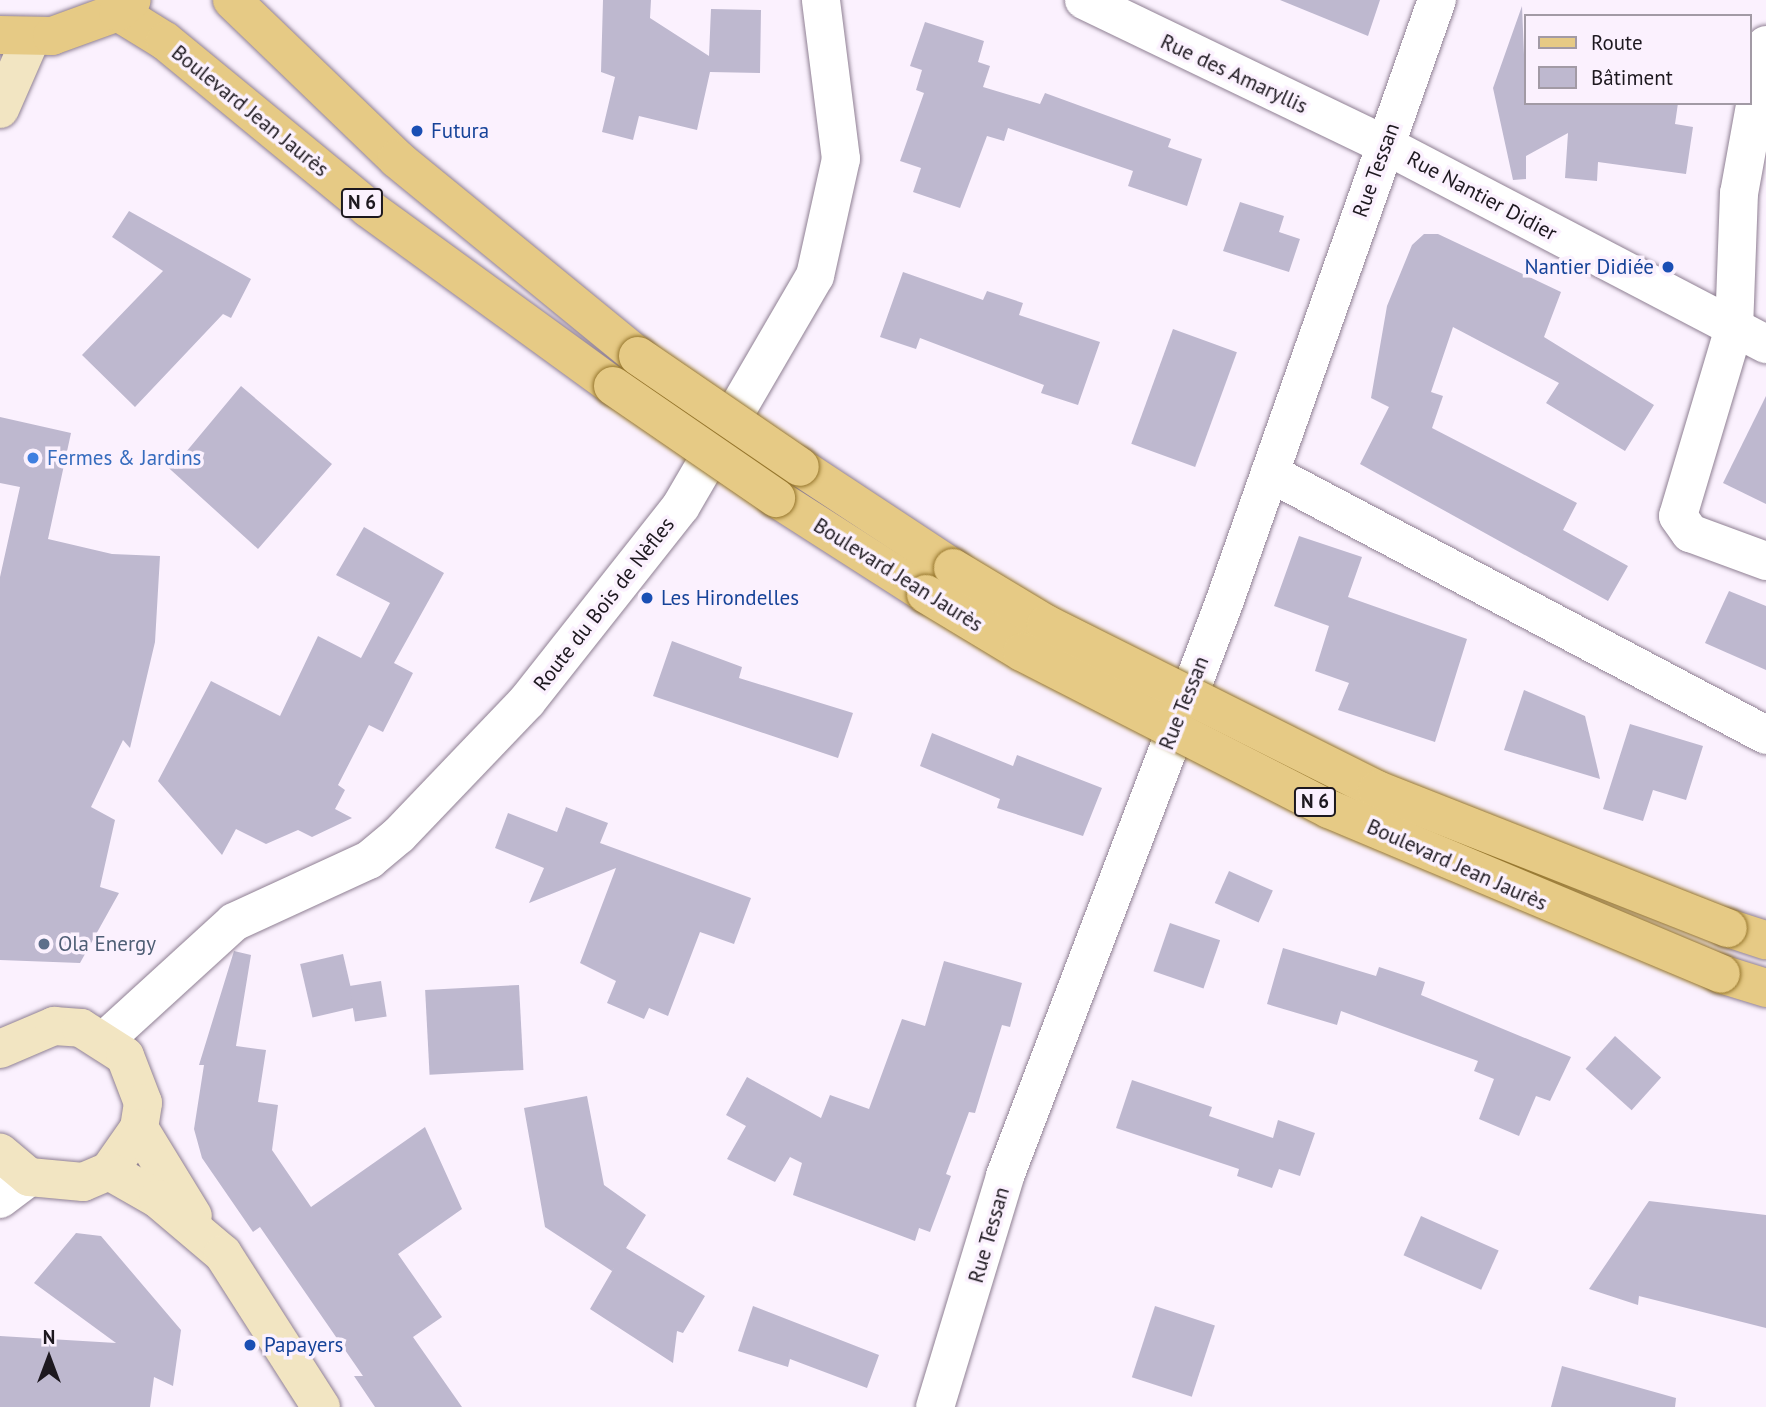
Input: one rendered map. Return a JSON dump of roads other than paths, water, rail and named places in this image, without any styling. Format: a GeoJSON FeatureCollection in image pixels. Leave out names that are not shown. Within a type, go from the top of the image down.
{"type":"FeatureCollection","features":[{"type":"Feature","properties":{"kind":"main road","name":"Boulevard Jean Jaurès"},"geometry":{"type":"LineString","coordinates":[[232,0],[416,175],[638,356],[953,568],[1046,624],[1377,790],[1728,928],[1766,940]]}},
{"type":"Feature","properties":{"kind":"main road","name":"Boulevard Jean Jaurès"},"geometry":{"type":"LineString","coordinates":[[125,6],[368,208],[613,386],[776,498],[1022,652],[1329,809],[1721,974],[1766,988]]}},
{"type":"Feature","properties":{"kind":"main road","name":"N 6"},"geometry":{"type":"LineString","coordinates":[[15,37],[125,6]]}},
{"type":"Feature","properties":{"kind":"main road"},"geometry":{"type":"LineString","coordinates":[[0,109],[15,37]]}},
{"type":"Feature","properties":{"kind":"main road"},"geometry":{"type":"LineString","coordinates":[[0,1049],[54,1026],[106,1039],[138,1078],[139,1128],[204,1233],[320,1407]]}},
{"type":"Feature","properties":{"kind":"main road"},"geometry":{"type":"LineString","coordinates":[[0,1153],[15,1188],[83,1182],[108,1171],[139,1128]]}},
{"type":"Feature","properties":{"kind":"main road"},"geometry":{"type":"LineString","coordinates":[[108,1171],[204,1233]]}},
{"type":"Feature","properties":{"kind":"street","name":"Route du Bois de Nèfles"},"geometry":{"type":"LineString","coordinates":[[106,1039],[233,922],[369,860],[398,835],[527,701],[681,506],[815,276],[842,159],[821,0]]}},
{"type":"Feature","properties":{"kind":"street","name":"Rue des Amaryllis"},"geometry":{"type":"LineString","coordinates":[[1084,0],[1385,145]]}},
{"type":"Feature","properties":{"kind":"street","name":"Rue Tessan"},"geometry":{"type":"LineString","coordinates":[[935,1407],[1010,1163],[1269,473],[1437,0]]}},
{"type":"Feature","properties":{"kind":"street"},"geometry":{"type":"LineString","coordinates":[[1765,55],[1739,193],[1750,336],[1678,516],[1690,533],[1766,561]]}},
{"type":"Feature","properties":{"kind":"street","name":"Rue Nantier Didier"},"geometry":{"type":"LineString","coordinates":[[1385,145],[1750,336]]}},
{"type":"Feature","properties":{"kind":"street"},"geometry":{"type":"LineString","coordinates":[[1269,473],[1766,735]]}},
{"type":"Feature","properties":{"kind":"place","name":"Futura"},"geometry":{"type":"Point","coordinates":[417,131]}},
{"type":"Feature","properties":{"kind":"place","name":"Nantier Didiée"},"geometry":{"type":"Point","coordinates":[1668,267]}},
{"type":"Feature","properties":{"kind":"place","name":"Fermes & Jardins"},"geometry":{"type":"Point","coordinates":[33,458]}},
{"type":"Feature","properties":{"kind":"place","name":"Les Hirondelles"},"geometry":{"type":"Point","coordinates":[647,598]}},
{"type":"Feature","properties":{"kind":"place","name":"Ola Energy"},"geometry":{"type":"Point","coordinates":[44,944]}},
{"type":"Feature","properties":{"kind":"place","name":"Papayers"},"geometry":{"type":"Point","coordinates":[250,1345]}}]}
